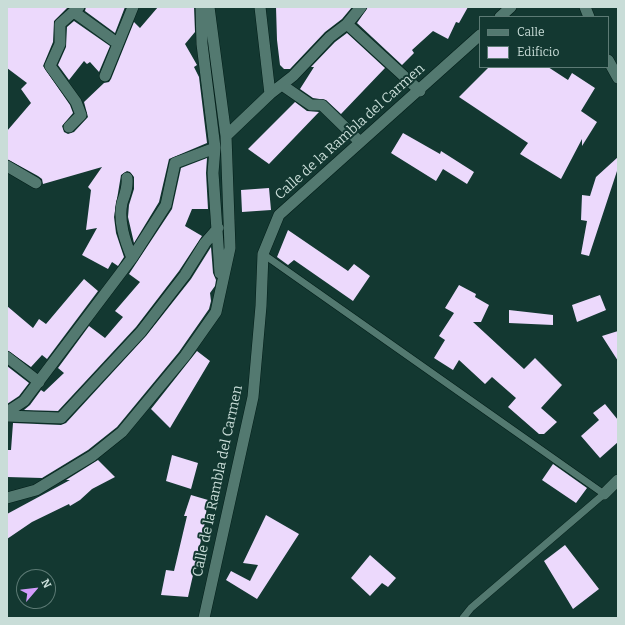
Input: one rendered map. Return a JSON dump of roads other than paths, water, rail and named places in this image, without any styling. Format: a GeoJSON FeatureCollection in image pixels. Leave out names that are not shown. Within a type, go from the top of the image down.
{"type":"FeatureCollection","features":[{"type":"Feature","properties":{"kind":"street"},"geometry":{"type":"LineString","coordinates":[[105,76],[117,42],[133,7]]}},
{"type":"Feature","properties":{"kind":"street"},"geometry":{"type":"LineString","coordinates":[[201,7],[202,44],[216,148],[213,173],[221,288]]}},
{"type":"Feature","properties":{"kind":"street"},"geometry":{"type":"LineString","coordinates":[[7,498],[36,490],[92,456],[122,432],[185,356],[216,312],[230,248],[226,136],[209,7]]}},
{"type":"Feature","properties":{"kind":"street"},"geometry":{"type":"LineString","coordinates":[[260,7],[270,94]]}},
{"type":"Feature","properties":{"kind":"street"},"geometry":{"type":"LineString","coordinates":[[226,136],[270,94],[293,76],[330,37],[347,24],[361,7]]}},
{"type":"Feature","properties":{"kind":"street"},"geometry":{"type":"LineString","coordinates":[[501,16],[508,8]]}},
{"type":"Feature","properties":{"kind":"street"},"geometry":{"type":"LineString","coordinates":[[69,127],[81,115],[76,102],[50,66],[60,44],[60,24],[76,9],[117,42]]}},
{"type":"Feature","properties":{"kind":"street"},"geometry":{"type":"LineString","coordinates":[[347,24],[420,90]]}},
{"type":"Feature","properties":{"kind":"street","name":"Calle de la Rambla del Carmen"},"geometry":{"type":"LineString","coordinates":[[204,618],[253,397],[261,306],[263,254],[279,215],[479,36]]}},
{"type":"Feature","properties":{"kind":"street"},"geometry":{"type":"LineString","coordinates":[[609,62],[618,78]]}},
{"type":"Feature","properties":{"kind":"street"},"geometry":{"type":"LineString","coordinates":[[282,85],[311,105],[322,105],[360,142]]}},
{"type":"Feature","properties":{"kind":"street"},"geometry":{"type":"LineString","coordinates":[[7,412],[24,401],[132,258],[166,205],[175,163],[216,148]]}},
{"type":"Feature","properties":{"kind":"street"},"geometry":{"type":"LineString","coordinates":[[7,166],[36,182]]}},
{"type":"Feature","properties":{"kind":"street"},"geometry":{"type":"LineString","coordinates":[[127,178],[128,188],[121,213],[124,240],[132,258]]}},
{"type":"Feature","properties":{"kind":"street"},"geometry":{"type":"LineString","coordinates":[[7,416],[60,418],[141,332],[185,275],[204,243],[218,228]]}},
{"type":"Feature","properties":{"kind":"street"},"geometry":{"type":"LineString","coordinates":[[7,357],[39,382]]}},
{"type":"Feature","properties":{"kind":"street"},"geometry":{"type":"LineString","coordinates":[[604,494],[618,480]]}},
{"type":"Feature","properties":{"kind":"lane"},"geometry":{"type":"LineString","coordinates":[[263,254],[604,494],[471,608],[463,618]]}}]}
